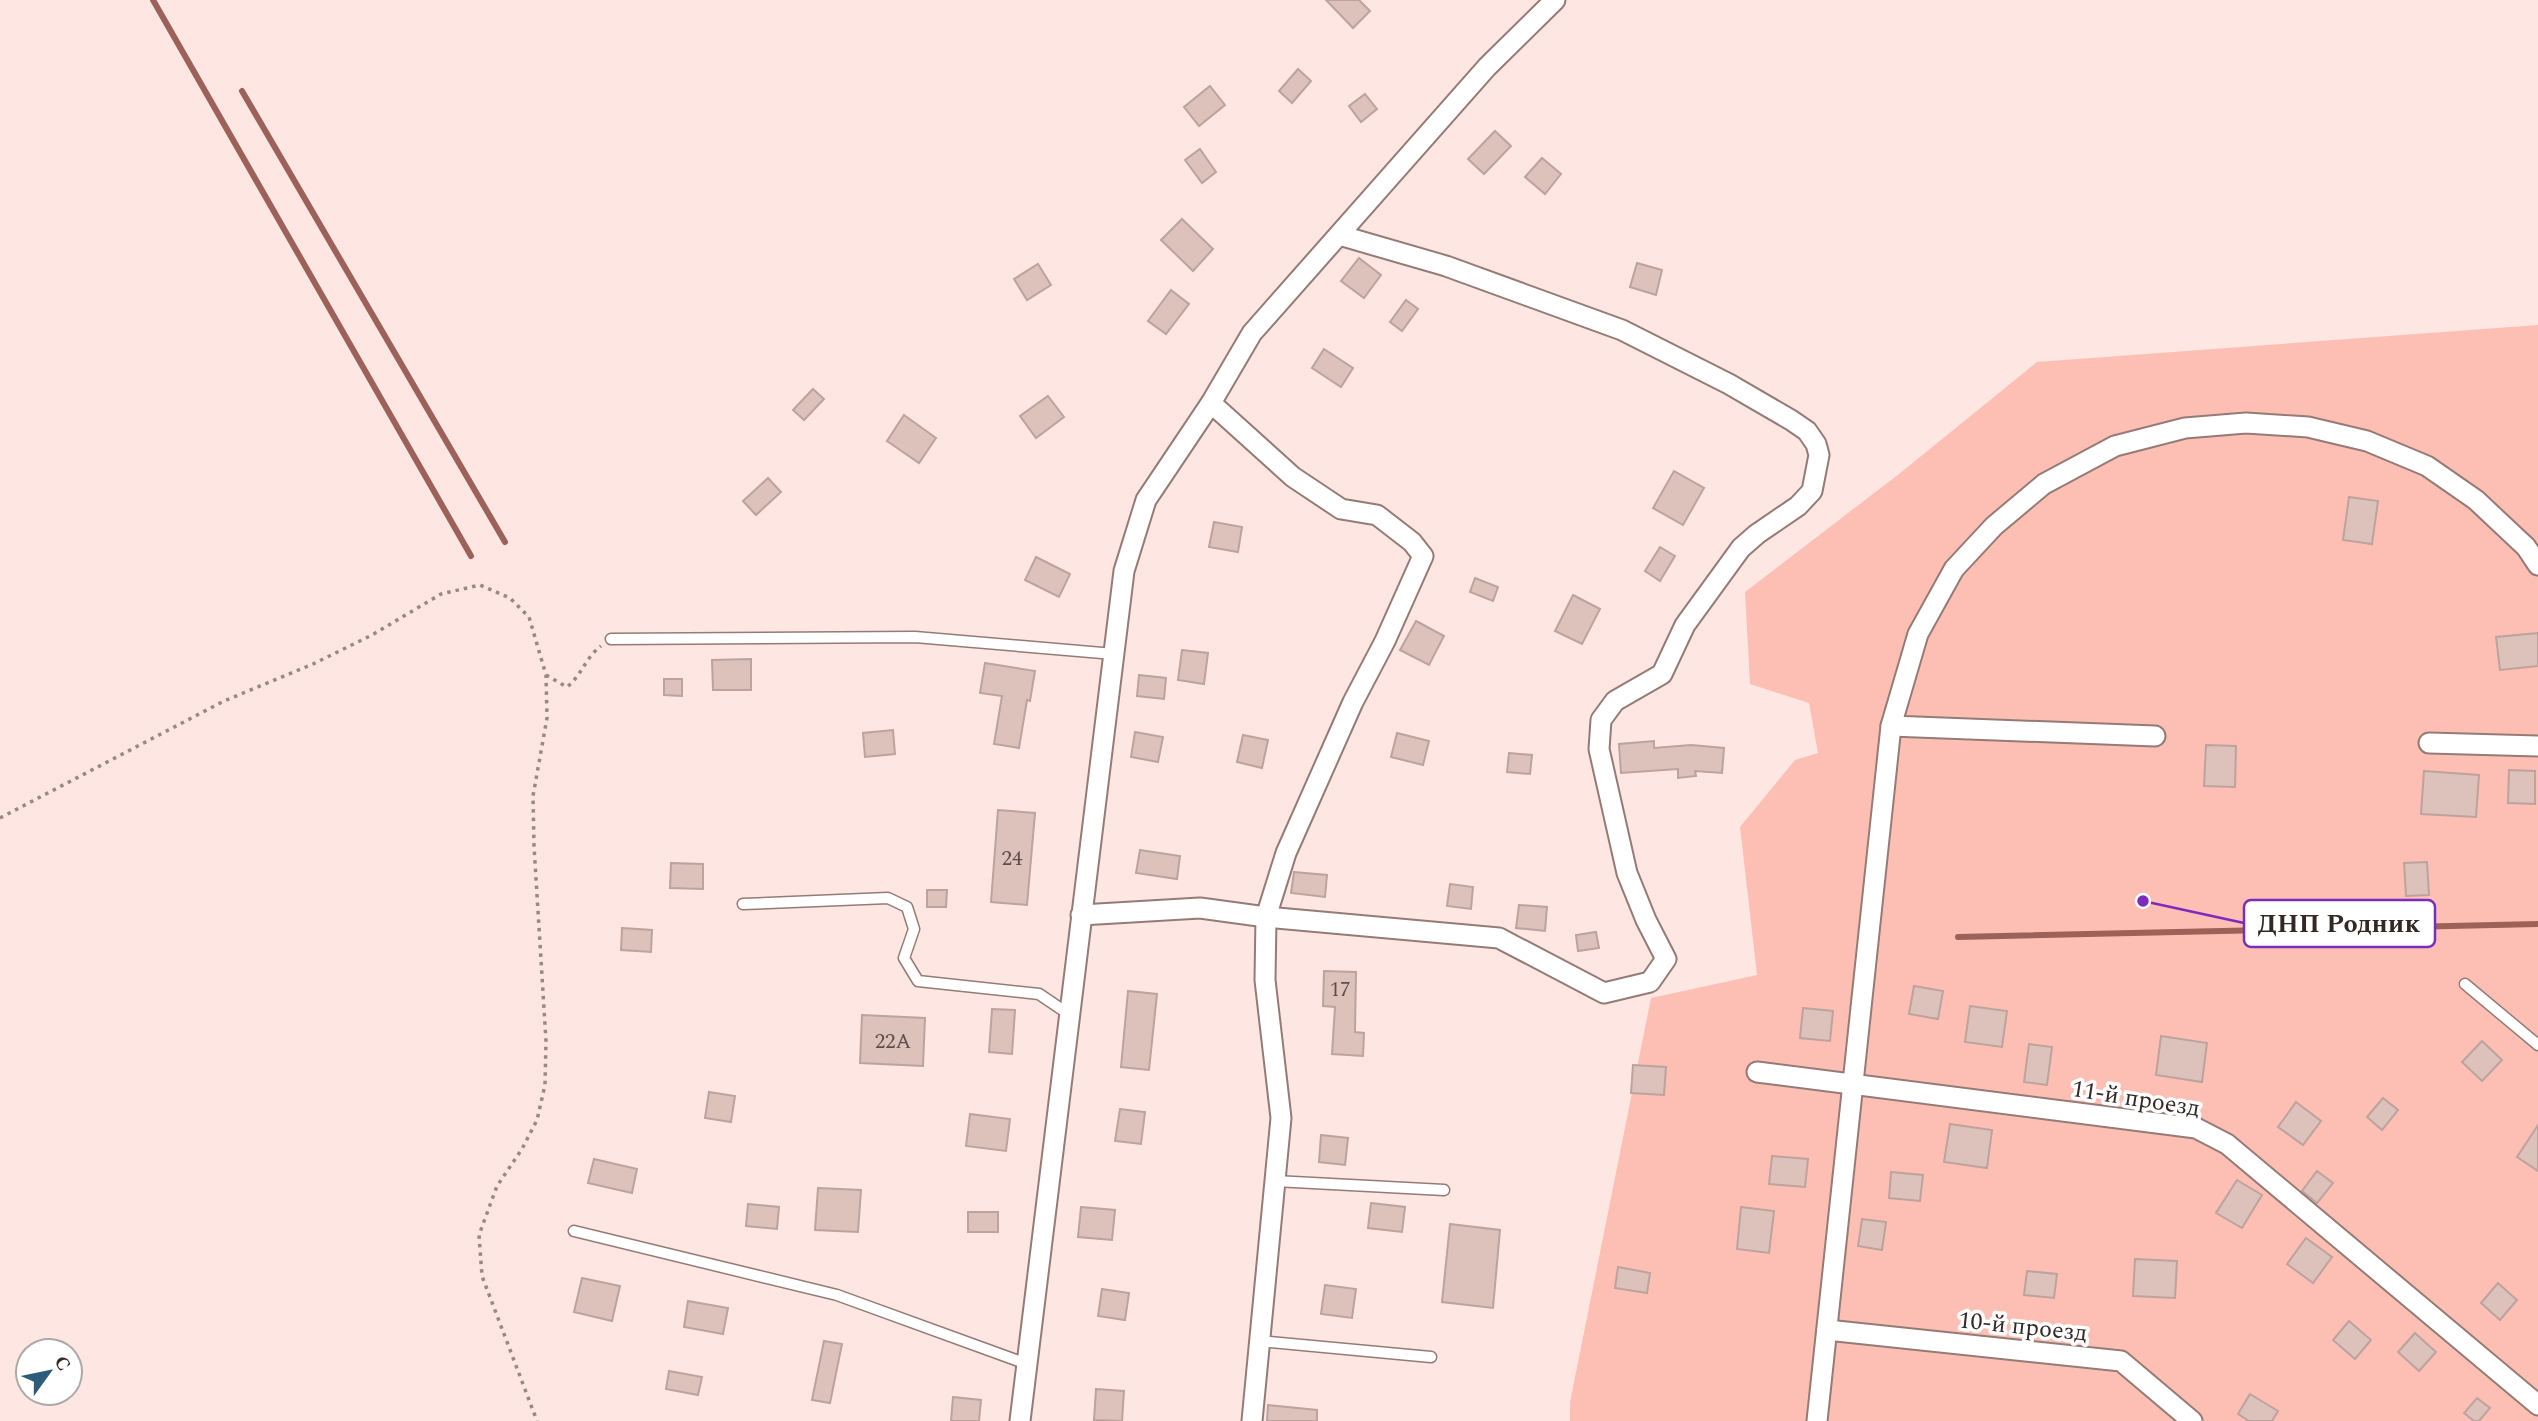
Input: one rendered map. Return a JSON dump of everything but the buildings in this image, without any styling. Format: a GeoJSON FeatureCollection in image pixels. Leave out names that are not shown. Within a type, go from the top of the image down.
{"type":"FeatureCollection","features":[{"type":"Feature","properties":{"kind":"street"},"geometry":{"type":"LineString","coordinates":[[1020,1421],[1124,571],[1146,500],[1211,403],[1252,333],[1487,67],[1555,0]]}},
{"type":"Feature","properties":{"kind":"street"},"geometry":{"type":"LineString","coordinates":[[1081,915],[1200,908],[1266,917],[1499,938],[1604,993],[1650,982],[1665,959],[1627,873],[1599,749],[1601,720],[1615,701],[1662,674],[1685,625],[1741,548],[1798,506],[1812,491],[1819,454],[1816,444],[1807,430],[1791,419],[1622,330],[1446,266],[1339,235]]}},
{"type":"Feature","properties":{"kind":"street"},"geometry":{"type":"LineString","coordinates":[[1211,403],[1293,477],[1341,509],[1377,515],[1412,542],[1423,556],[1385,641],[1353,702],[1286,853],[1266,917],[1265,980],[1281,1118],[1252,1421]]}},
{"type":"Feature","properties":{"kind":"street"},"geometry":{"type":"LineString","coordinates":[[1817,1421],[1891,726],[1919,634],[1954,569],[1994,526],[2045,484],[2115,446],[2185,428],[2246,423],[2308,427],[2367,440],[2427,466],[2476,500],[2526,547],[2538,565]]}},
{"type":"Feature","properties":{"kind":"street"},"geometry":{"type":"LineString","coordinates":[[1891,726],[2155,736]]}},
{"type":"Feature","properties":{"kind":"street"},"geometry":{"type":"LineString","coordinates":[[2429,743],[2538,746]]}},
{"type":"Feature","properties":{"kind":"street","name":"11-й проезд"},"geometry":{"type":"LineString","coordinates":[[1756,1072],[2196,1128],[2227,1144],[2538,1405]]}},
{"type":"Feature","properties":{"kind":"street","name":"10-й проезд"},"geometry":{"type":"LineString","coordinates":[[1827,1330],[2121,1361],[2192,1421]]}},
{"type":"Feature","properties":{"kind":"lane"},"geometry":{"type":"LineString","coordinates":[[611,639],[915,637],[1115,654]]}},
{"type":"Feature","properties":{"kind":"lane"},"geometry":{"type":"LineString","coordinates":[[743,904],[888,898],[906,907],[914,929],[904,958],[918,981],[1039,994],[1070,1016]]}},
{"type":"Feature","properties":{"kind":"lane"},"geometry":{"type":"LineString","coordinates":[[2465,984],[2538,1045]]}},
{"type":"Feature","properties":{"kind":"lane"},"geometry":{"type":"LineString","coordinates":[[1275,1181],[1444,1189]]}},
{"type":"Feature","properties":{"kind":"lane"},"geometry":{"type":"LineString","coordinates":[[574,1231],[837,1294],[1027,1364]]}},
{"type":"Feature","properties":{"kind":"lane"},"geometry":{"type":"LineString","coordinates":[[1259,1341],[1431,1357]]}},
{"type":"Feature","properties":{"kind":"path"},"geometry":{"type":"LineString","coordinates":[[0,818],[224,701],[313,664],[372,635],[441,594],[480,585],[510,598],[529,617],[546,675],[547,718],[533,796],[546,1041],[545,1085],[537,1120],[522,1149],[497,1186],[479,1236],[482,1276],[537,1421]]}},
{"type":"Feature","properties":{"kind":"path"},"geometry":{"type":"LineString","coordinates":[[546,675],[567,687],[578,678],[590,654],[611,639]]}},
{"type":"Feature","properties":{"kind":"shaded area"},"geometry":{"type":"Polygon","coordinates":[[[2538,325],[2538,1421],[1570,1421],[1570,1402],[1651,998],[1757,975],[1740,827],[1795,760],[1818,753],[1809,703],[1750,684],[1745,592],[1899,474],[2037,362],[2538,325]]]}},
{"type":"Feature","properties":{"kind":"waterway"},"geometry":{"type":"LineString","coordinates":[[153,0],[471,556]]}},
{"type":"Feature","properties":{"kind":"waterway"},"geometry":{"type":"LineString","coordinates":[[242,91],[505,542]]}},
{"type":"Feature","properties":{"kind":"waterway"},"geometry":{"type":"LineString","coordinates":[[1958,937],[2538,924]]}},
{"type":"Feature","properties":{"kind":"place","name":"ДНП Родник"},"geometry":{"type":"Point","coordinates":[2143,901]}}]}
